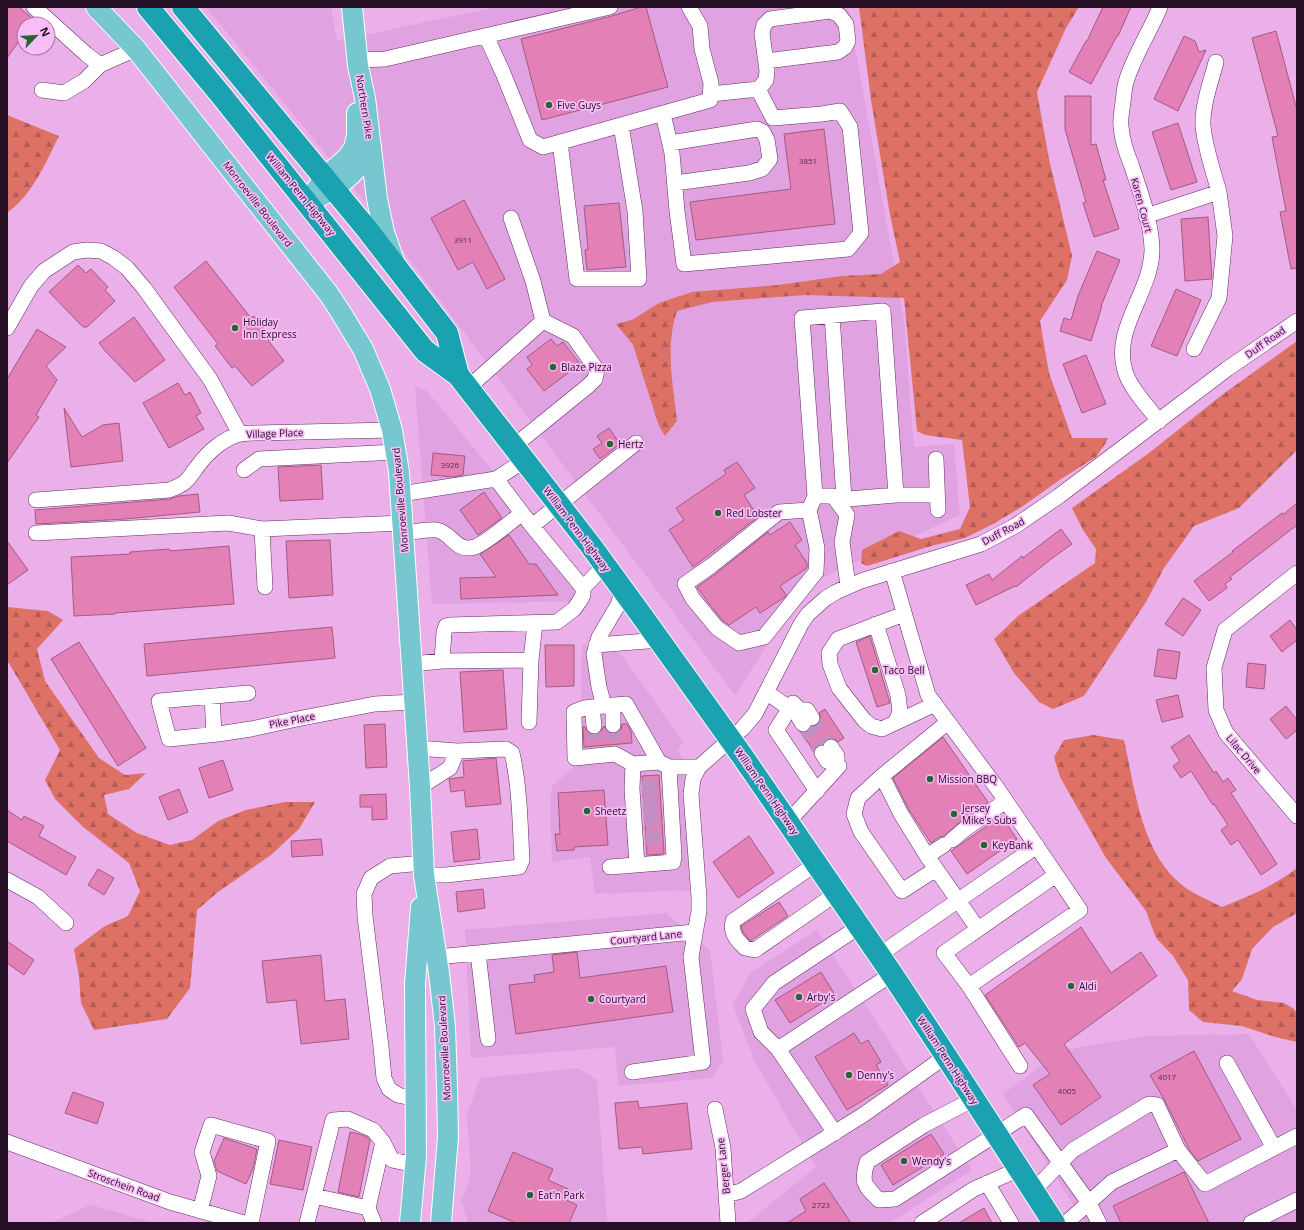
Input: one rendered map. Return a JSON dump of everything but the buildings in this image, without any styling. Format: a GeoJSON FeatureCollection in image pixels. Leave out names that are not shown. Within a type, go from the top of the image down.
{"type":"FeatureCollection","features":[{"type":"Feature","properties":{"kind":"highway","name":"William Penn Highway"},"geometry":{"type":"LineString","coordinates":[[148,7],[222,95],[425,351],[463,381],[623,589],[730,739],[860,926],[1054,1223]]}},
{"type":"Feature","properties":{"kind":"highway","name":"William Penn Highway"},"geometry":{"type":"LineString","coordinates":[[183,7],[329,183],[447,333],[463,381]]}},
{"type":"Feature","properties":{"kind":"main road","name":"Monroeville Boulevard"},"geometry":{"type":"LineString","coordinates":[[96,7],[136,50],[328,293],[363,349],[380,389],[392,430],[401,494],[424,869],[437,957],[445,1026],[448,1086],[448,1136],[441,1223]]}},
{"type":"Feature","properties":{"kind":"main road","name":"Northern Pike"},"geometry":{"type":"LineString","coordinates":[[307,202],[329,183],[363,162],[371,146],[365,98],[358,63],[352,7]]}},
{"type":"Feature","properties":{"kind":"main road","name":"Northern Pike"},"geometry":{"type":"LineString","coordinates":[[329,183],[351,153],[356,142],[358,63]]}},
{"type":"Feature","properties":{"kind":"main road"},"geometry":{"type":"LineString","coordinates":[[371,146],[380,216],[397,268]]}},
{"type":"Feature","properties":{"kind":"main road","name":"Monroeville Boulevard"},"geometry":{"type":"LineString","coordinates":[[410,1223],[417,1132],[415,984],[424,869]]}},
{"type":"Feature","properties":{"kind":"street"},"geometry":{"type":"LineString","coordinates":[[34,7],[100,65]]}},
{"type":"Feature","properties":{"kind":"street"},"geometry":{"type":"LineString","coordinates":[[358,63],[385,59],[610,7]]}},
{"type":"Feature","properties":{"kind":"street"},"geometry":{"type":"LineString","coordinates":[[486,36],[503,73],[530,140],[543,147],[710,100],[711,83],[702,50],[700,26],[689,7]]}},
{"type":"Feature","properties":{"kind":"street","name":"Karen Court"},"geometry":{"type":"LineString","coordinates":[[1159,421],[1133,387],[1125,372],[1122,353],[1127,326],[1142,291],[1149,268],[1152,250],[1149,228],[1141,196],[1124,146],[1121,126],[1126,82],[1160,7]]}},
{"type":"Feature","properties":{"kind":"street"},"geometry":{"type":"LineString","coordinates":[[711,94],[758,90],[766,80],[767,71],[762,33],[764,25],[770,19],[830,11],[840,15],[846,24],[848,41],[845,47],[838,52],[766,61]]}},
{"type":"Feature","properties":{"kind":"street"},"geometry":{"type":"LineString","coordinates":[[42,90],[64,92],[84,81],[100,65],[136,50]]}},
{"type":"Feature","properties":{"kind":"street"},"geometry":{"type":"LineString","coordinates":[[1194,349],[1219,298],[1225,236],[1219,192],[1208,153],[1203,125],[1207,96],[1216,62]]}},
{"type":"Feature","properties":{"kind":"street"},"geometry":{"type":"LineString","coordinates":[[758,90],[773,118]]}},
{"type":"Feature","properties":{"kind":"street"},"geometry":{"type":"LineString","coordinates":[[663,114],[670,143],[684,264],[848,249],[862,233],[850,127],[840,111],[773,118],[763,132]]}},
{"type":"Feature","properties":{"kind":"street"},"geometry":{"type":"LineString","coordinates":[[560,142],[577,279],[639,280],[635,211],[621,125]]}},
{"type":"Feature","properties":{"kind":"street"},"geometry":{"type":"LineString","coordinates":[[670,143],[757,129],[763,132],[767,140],[770,159],[762,169],[749,173],[675,183]]}},
{"type":"Feature","properties":{"kind":"street"},"geometry":{"type":"LineString","coordinates":[[1146,216],[1219,192]]}},
{"type":"Feature","properties":{"kind":"street"},"geometry":{"type":"LineString","coordinates":[[401,494],[496,479],[519,453],[594,379],[597,370],[573,336],[543,321],[533,281],[511,218]]}},
{"type":"Feature","properties":{"kind":"street"},"geometry":{"type":"LineString","coordinates":[[7,328],[30,286],[44,271],[73,252],[87,250],[101,251],[114,258],[127,268],[144,288],[210,378],[240,434]]}},
{"type":"Feature","properties":{"kind":"street"},"geometry":{"type":"LineString","coordinates":[[896,496],[883,311],[802,318],[812,503],[816,548],[816,572],[764,637],[739,643],[717,628],[693,600],[685,584],[711,566],[779,512],[812,503],[838,498],[937,495]]}},
{"type":"Feature","properties":{"kind":"street"},"geometry":{"type":"LineString","coordinates":[[832,315],[838,498],[847,515],[842,542],[848,586]]}},
{"type":"Feature","properties":{"kind":"street","name":"Duff Road"},"geometry":{"type":"LineString","coordinates":[[730,739],[750,721],[755,714],[795,634],[808,614],[826,598],[848,586],[981,544],[1015,526],[1059,496],[1227,369],[1297,320]]}},
{"type":"Feature","properties":{"kind":"street"},"geometry":{"type":"LineString","coordinates":[[463,381],[543,321]]}},
{"type":"Feature","properties":{"kind":"street","name":"Village Place"},"geometry":{"type":"LineString","coordinates":[[36,500],[170,490],[182,485],[190,478],[210,452],[227,439],[240,434],[392,430]]}},
{"type":"Feature","properties":{"kind":"street"},"geometry":{"type":"LineString","coordinates":[[532,526],[636,443]]}},
{"type":"Feature","properties":{"kind":"street"},"geometry":{"type":"LineString","coordinates":[[244,470],[259,458],[396,452]]}},
{"type":"Feature","properties":{"kind":"street"},"geometry":{"type":"LineString","coordinates":[[936,459],[938,510]]}},
{"type":"Feature","properties":{"kind":"street"},"geometry":{"type":"LineString","coordinates":[[442,661],[444,632],[446,626],[557,622],[563,619],[579,602],[583,595],[583,588],[496,479]]}},
{"type":"Feature","properties":{"kind":"street"},"geometry":{"type":"LineString","coordinates":[[36,533],[228,523],[262,529],[403,528],[437,530],[460,546],[470,548],[481,544],[522,513]]}},
{"type":"Feature","properties":{"kind":"street"},"geometry":{"type":"LineString","coordinates":[[262,529],[266,587]]}},
{"type":"Feature","properties":{"kind":"street"},"geometry":{"type":"LineString","coordinates":[[583,588],[605,565]]}},
{"type":"Feature","properties":{"kind":"street"},"geometry":{"type":"LineString","coordinates":[[892,571],[928,695],[1006,801],[1080,910],[968,986]]}},
{"type":"Feature","properties":{"kind":"street","name":"Lilac Drive"},"geometry":{"type":"LineString","coordinates":[[1297,573],[1225,630],[1214,668],[1216,710],[1226,733],[1297,816]]}},
{"type":"Feature","properties":{"kind":"street"},"geometry":{"type":"LineString","coordinates":[[614,725],[603,706],[594,654],[599,637],[618,605],[623,589]]}},
{"type":"Feature","properties":{"kind":"street"},"geometry":{"type":"LineString","coordinates":[[904,614],[838,639],[829,654],[830,664],[839,688],[864,720],[871,726],[882,729],[935,704]]}},
{"type":"Feature","properties":{"kind":"street"},"geometry":{"type":"LineString","coordinates":[[529,722],[531,660],[535,623]]}},
{"type":"Feature","properties":{"kind":"street"},"geometry":{"type":"LineString","coordinates":[[876,624],[898,694],[900,712],[894,723]]}},
{"type":"Feature","properties":{"kind":"street"},"geometry":{"type":"LineString","coordinates":[[596,645],[660,640]]}},
{"type":"Feature","properties":{"kind":"street"},"geometry":{"type":"LineString","coordinates":[[412,664],[442,661],[531,660]]}},
{"type":"Feature","properties":{"kind":"street"},"geometry":{"type":"LineString","coordinates":[[766,692],[801,715],[776,730],[817,791]]}},
{"type":"Feature","properties":{"kind":"street"},"geometry":{"type":"LineString","coordinates":[[214,734],[212,696],[248,693]]}},
{"type":"Feature","properties":{"kind":"street","name":"Pike Place"},"geometry":{"type":"LineString","coordinates":[[212,696],[159,700],[169,739],[250,729],[375,704],[414,702]]}},
{"type":"Feature","properties":{"kind":"street"},"geometry":{"type":"LineString","coordinates":[[610,867],[673,862],[674,857],[668,835],[664,765],[626,704],[584,708],[574,712],[575,758],[596,751],[615,749],[633,764],[664,765],[699,767]]}},
{"type":"Feature","properties":{"kind":"street"},"geometry":{"type":"LineString","coordinates":[[594,726],[603,706]]}},
{"type":"Feature","properties":{"kind":"street"},"geometry":{"type":"LineString","coordinates":[[948,722],[882,776],[858,798],[854,814],[862,832],[902,891],[936,869],[943,846],[1006,801]]}},
{"type":"Feature","properties":{"kind":"street","name":"Courtyard Lane"},"geometry":{"type":"LineString","coordinates":[[437,957],[694,932],[699,897],[691,787],[699,767],[730,739]]}},
{"type":"Feature","properties":{"kind":"street"},"geometry":{"type":"LineString","coordinates":[[416,1099],[398,1095],[389,1089],[384,1078],[364,916],[364,894],[371,878],[390,866],[424,869],[453,875],[519,867],[522,860],[515,765],[512,753],[506,749],[457,751],[417,748]]}},
{"type":"Feature","properties":{"kind":"street"},"geometry":{"type":"LineString","coordinates":[[788,822],[839,766],[837,764],[837,756],[827,750]]}},
{"type":"Feature","properties":{"kind":"street"},"geometry":{"type":"LineString","coordinates":[[420,787],[450,768],[457,751]]}},
{"type":"Feature","properties":{"kind":"street"},"geometry":{"type":"LineString","coordinates":[[633,764],[637,789],[640,839],[637,865]]}},
{"type":"Feature","properties":{"kind":"street"},"geometry":{"type":"LineString","coordinates":[[882,776],[901,814],[943,846]]}},
{"type":"Feature","properties":{"kind":"street"},"geometry":{"type":"LineString","coordinates":[[668,835],[694,830]]}},
{"type":"Feature","properties":{"kind":"street"},"geometry":{"type":"LineString","coordinates":[[879,955],[1036,846]]}},
{"type":"Feature","properties":{"kind":"street"},"geometry":{"type":"LineString","coordinates":[[817,864],[732,921],[731,928],[734,935],[745,948],[755,950],[837,893]]}},
{"type":"Feature","properties":{"kind":"street"},"geometry":{"type":"LineString","coordinates":[[936,869],[978,929]]}},
{"type":"Feature","properties":{"kind":"street"},"geometry":{"type":"LineString","coordinates":[[1020,1066],[968,986],[944,953],[1056,875]]}},
{"type":"Feature","properties":{"kind":"street"},"geometry":{"type":"LineString","coordinates":[[7,880],[38,897],[66,924]]}},
{"type":"Feature","properties":{"kind":"street"},"geometry":{"type":"LineString","coordinates":[[835,1133],[778,1049],[761,1032],[753,1009],[774,984],[860,926]]}},
{"type":"Feature","properties":{"kind":"street"},"geometry":{"type":"LineString","coordinates":[[632,1072],[703,1062],[691,957],[694,932]]}},
{"type":"Feature","properties":{"kind":"street"},"geometry":{"type":"LineString","coordinates":[[478,953],[488,1039]]}},
{"type":"Feature","properties":{"kind":"street"},"geometry":{"type":"LineString","coordinates":[[778,1049],[892,974]]}},
{"type":"Feature","properties":{"kind":"street"},"geometry":{"type":"LineString","coordinates":[[726,1195],[741,1191],[863,1116],[946,1056]]}},
{"type":"Feature","properties":{"kind":"street"},"geometry":{"type":"LineString","coordinates":[[1226,1064],[1274,1148]]}},
{"type":"Feature","properties":{"kind":"street"},"geometry":{"type":"LineString","coordinates":[[974,1099],[924,1125],[867,1162],[863,1177],[868,1188],[879,1200],[894,1199],[1026,1115],[1089,1203],[1100,1223]]}},
{"type":"Feature","properties":{"kind":"street"},"geometry":{"type":"LineString","coordinates":[[1033,1191],[1073,1150],[1149,1104],[1156,1105],[1178,1150],[1205,1184],[1297,1136]]}},
{"type":"Feature","properties":{"kind":"street","name":"Berger Lane"},"geometry":{"type":"LineString","coordinates":[[715,1109],[723,1148],[728,1223]]}},
{"type":"Feature","properties":{"kind":"street"},"geometry":{"type":"LineString","coordinates":[[307,1223],[333,1120],[348,1119],[373,1130],[383,1142],[392,1160],[415,1165]]}},
{"type":"Feature","properties":{"kind":"street"},"geometry":{"type":"LineString","coordinates":[[200,1211],[209,1176],[202,1152],[211,1125],[268,1141],[251,1223]]}},
{"type":"Feature","properties":{"kind":"street","name":"Stroschein Road"},"geometry":{"type":"LineString","coordinates":[[7,1142],[150,1195],[244,1223]]}},
{"type":"Feature","properties":{"kind":"street"},"geometry":{"type":"LineString","coordinates":[[374,1223],[368,1208],[383,1142]]}},
{"type":"Feature","properties":{"kind":"street"},"geometry":{"type":"LineString","coordinates":[[1066,1223],[1112,1182],[1178,1150]]}},
{"type":"Feature","properties":{"kind":"street"},"geometry":{"type":"LineString","coordinates":[[922,1223],[974,1189],[1019,1169]]}},
{"type":"Feature","properties":{"kind":"street"},"geometry":{"type":"LineString","coordinates":[[987,1183],[1011,1223]]}},
{"type":"Feature","properties":{"kind":"street"},"geometry":{"type":"LineString","coordinates":[[314,1196],[368,1208]]}},
{"type":"Feature","properties":{"kind":"street"},"geometry":{"type":"LineString","coordinates":[[1251,1223],[1297,1200]]}},
{"type":"Feature","properties":{"kind":"shaded area"},"geometry":{"type":"Polygon","coordinates":[[[206,7],[331,7],[337,41],[497,7],[848,7],[904,321],[914,447],[954,444],[960,515],[806,585],[735,695],[383,224],[206,7]]]}},
{"type":"Feature","properties":{"kind":"shaded area"},"geometry":{"type":"Polygon","coordinates":[[[415,387],[427,391],[592,592],[589,601],[432,604],[415,387]]]}},
{"type":"Feature","properties":{"kind":"shaded area"},"geometry":{"type":"Polygon","coordinates":[[[582,644],[621,654],[683,742],[677,751],[684,759],[690,890],[595,894],[590,857],[552,862],[550,803],[552,786],[573,768],[569,731],[581,706],[582,644]]]}},
{"type":"Feature","properties":{"kind":"shaded area"},"geometry":{"type":"Polygon","coordinates":[[[666,913],[710,950],[723,1060],[712,1078],[618,1086],[615,1047],[471,1058],[465,930],[666,913]]]}},
{"type":"Feature","properties":{"kind":"shaded area"},"geometry":{"type":"Polygon","coordinates":[[[817,930],[972,1170],[890,1223],[747,1223],[816,1167],[755,1062],[733,1005],[750,973],[817,930]]]}},
{"type":"Feature","properties":{"kind":"shaded area"},"geometry":{"type":"Polygon","coordinates":[[[1249,1034],[1297,1110],[1297,1223],[1085,1223],[1003,1094],[1063,1050],[1147,1036],[1249,1034]]]}},
{"type":"Feature","properties":{"kind":"shaded area"},"geometry":{"type":"Polygon","coordinates":[[[578,1068],[597,1080],[607,1223],[468,1223],[461,1200],[467,1188],[471,1173],[467,1115],[480,1078],[578,1068]]]}},
{"type":"Feature","properties":{"kind":"shaded area"},"geometry":{"type":"Polygon","coordinates":[[[90,1205],[156,1223],[51,1223],[90,1205]]]}},
{"type":"Feature","properties":{"kind":"green space"},"geometry":{"type":"Polygon","coordinates":[[[859,7],[1079,7],[1066,28],[1037,92],[1049,159],[1072,256],[1067,280],[1040,321],[1049,373],[1072,438],[1108,438],[1096,457],[995,523],[965,538],[931,546],[867,566],[861,563],[862,550],[899,531],[921,539],[960,529],[970,507],[962,440],[925,435],[917,431],[904,298],[805,295],[712,302],[677,311],[671,338],[671,366],[677,421],[665,436],[659,426],[633,345],[616,324],[632,320],[659,303],[692,292],[778,285],[842,276],[881,274],[900,262],[890,215],[871,100],[859,7]]]}},
{"type":"Feature","properties":{"kind":"green space"},"geometry":{"type":"Polygon","coordinates":[[[7,115],[59,136],[38,178],[24,197],[7,213],[7,115]]]}},
{"type":"Feature","properties":{"kind":"green space"},"geometry":{"type":"Polygon","coordinates":[[[1297,341],[1297,450],[1239,508],[1194,526],[1164,568],[1146,602],[1084,696],[1053,709],[1039,702],[1014,673],[994,639],[1018,616],[1095,563],[1096,549],[1083,530],[1072,508],[1149,453],[1222,395],[1297,341]]]}},
{"type":"Feature","properties":{"kind":"green space"},"geometry":{"type":"Polygon","coordinates":[[[7,607],[48,611],[63,620],[37,649],[45,681],[99,758],[125,775],[146,773],[129,789],[104,795],[108,814],[137,833],[170,845],[192,840],[218,821],[246,810],[285,802],[315,802],[299,829],[271,855],[218,892],[197,910],[190,988],[167,1019],[94,1030],[81,1003],[79,977],[74,949],[105,926],[128,916],[140,891],[129,863],[82,826],[55,799],[45,780],[60,750],[7,660],[7,607]]]}},
{"type":"Feature","properties":{"kind":"green space"},"geometry":{"type":"Polygon","coordinates":[[[1093,735],[1124,740],[1136,799],[1149,838],[1157,855],[1168,871],[1186,888],[1222,907],[1252,895],[1297,868],[1297,913],[1273,927],[1252,949],[1242,979],[1232,991],[1257,1000],[1284,1003],[1294,1009],[1297,1013],[1297,1042],[1275,1037],[1242,1026],[1203,1022],[1189,1010],[1188,980],[1173,956],[1156,938],[1146,911],[1106,858],[1060,777],[1054,757],[1064,740],[1093,735]]]}},
{"type":"Feature","properties":{"kind":"tunnel"},"geometry":{"type":"LineString","coordinates":[[812,718],[831,747]]}},
{"type":"Feature","properties":{"kind":"tunnel"},"geometry":{"type":"LineString","coordinates":[[803,724],[822,753]]}},
{"type":"Feature","properties":{"kind":"tunnel"},"geometry":{"type":"LineString","coordinates":[[613,725],[614,745]]}},
{"type":"Feature","properties":{"kind":"tunnel"},"geometry":{"type":"LineString","coordinates":[[594,726],[595,746]]}},
{"type":"Feature","properties":{"kind":"tunnel"},"geometry":{"type":"LineString","coordinates":[[642,788],[660,787]]}},
{"type":"Feature","properties":{"kind":"tunnel"},"geometry":{"type":"LineString","coordinates":[[643,805],[661,804]]}},
{"type":"Feature","properties":{"kind":"tunnel"},"geometry":{"type":"LineString","coordinates":[[644,819],[662,818]]}},
{"type":"Feature","properties":{"kind":"tunnel"},"geometry":{"type":"LineString","coordinates":[[646,838],[663,837]]}},
{"type":"Feature","properties":{"kind":"place","name":"Five Guys"},"geometry":{"type":"Point","coordinates":[549,105]}},
{"type":"Feature","properties":{"kind":"place","name":"Holiday Inn Express"},"geometry":{"type":"Point","coordinates":[235,328]}},
{"type":"Feature","properties":{"kind":"place","name":"Blaze Pizza"},"geometry":{"type":"Point","coordinates":[553,367]}},
{"type":"Feature","properties":{"kind":"place","name":"Hertz"},"geometry":{"type":"Point","coordinates":[610,444]}},
{"type":"Feature","properties":{"kind":"place","name":"Red Lobster"},"geometry":{"type":"Point","coordinates":[718,513]}},
{"type":"Feature","properties":{"kind":"place","name":"Taco Bell"},"geometry":{"type":"Point","coordinates":[875,670]}},
{"type":"Feature","properties":{"kind":"place","name":"Mission BBQ"},"geometry":{"type":"Point","coordinates":[930,779]}},
{"type":"Feature","properties":{"kind":"place","name":"Sheetz"},"geometry":{"type":"Point","coordinates":[587,811]}},
{"type":"Feature","properties":{"kind":"place","name":"Jersey Mike's Subs"},"geometry":{"type":"Point","coordinates":[954,814]}},
{"type":"Feature","properties":{"kind":"place","name":"KeyBank"},"geometry":{"type":"Point","coordinates":[984,845]}},
{"type":"Feature","properties":{"kind":"place","name":"Aldi"},"geometry":{"type":"Point","coordinates":[1071,986]}},
{"type":"Feature","properties":{"kind":"place","name":"Arby's"},"geometry":{"type":"Point","coordinates":[799,997]}},
{"type":"Feature","properties":{"kind":"place","name":"Courtyard"},"geometry":{"type":"Point","coordinates":[591,999]}},
{"type":"Feature","properties":{"kind":"place","name":"Denny's"},"geometry":{"type":"Point","coordinates":[849,1075]}},
{"type":"Feature","properties":{"kind":"place","name":"Wendy's"},"geometry":{"type":"Point","coordinates":[904,1161]}},
{"type":"Feature","properties":{"kind":"place","name":"Eat'n Park"},"geometry":{"type":"Point","coordinates":[530,1195]}}]}
